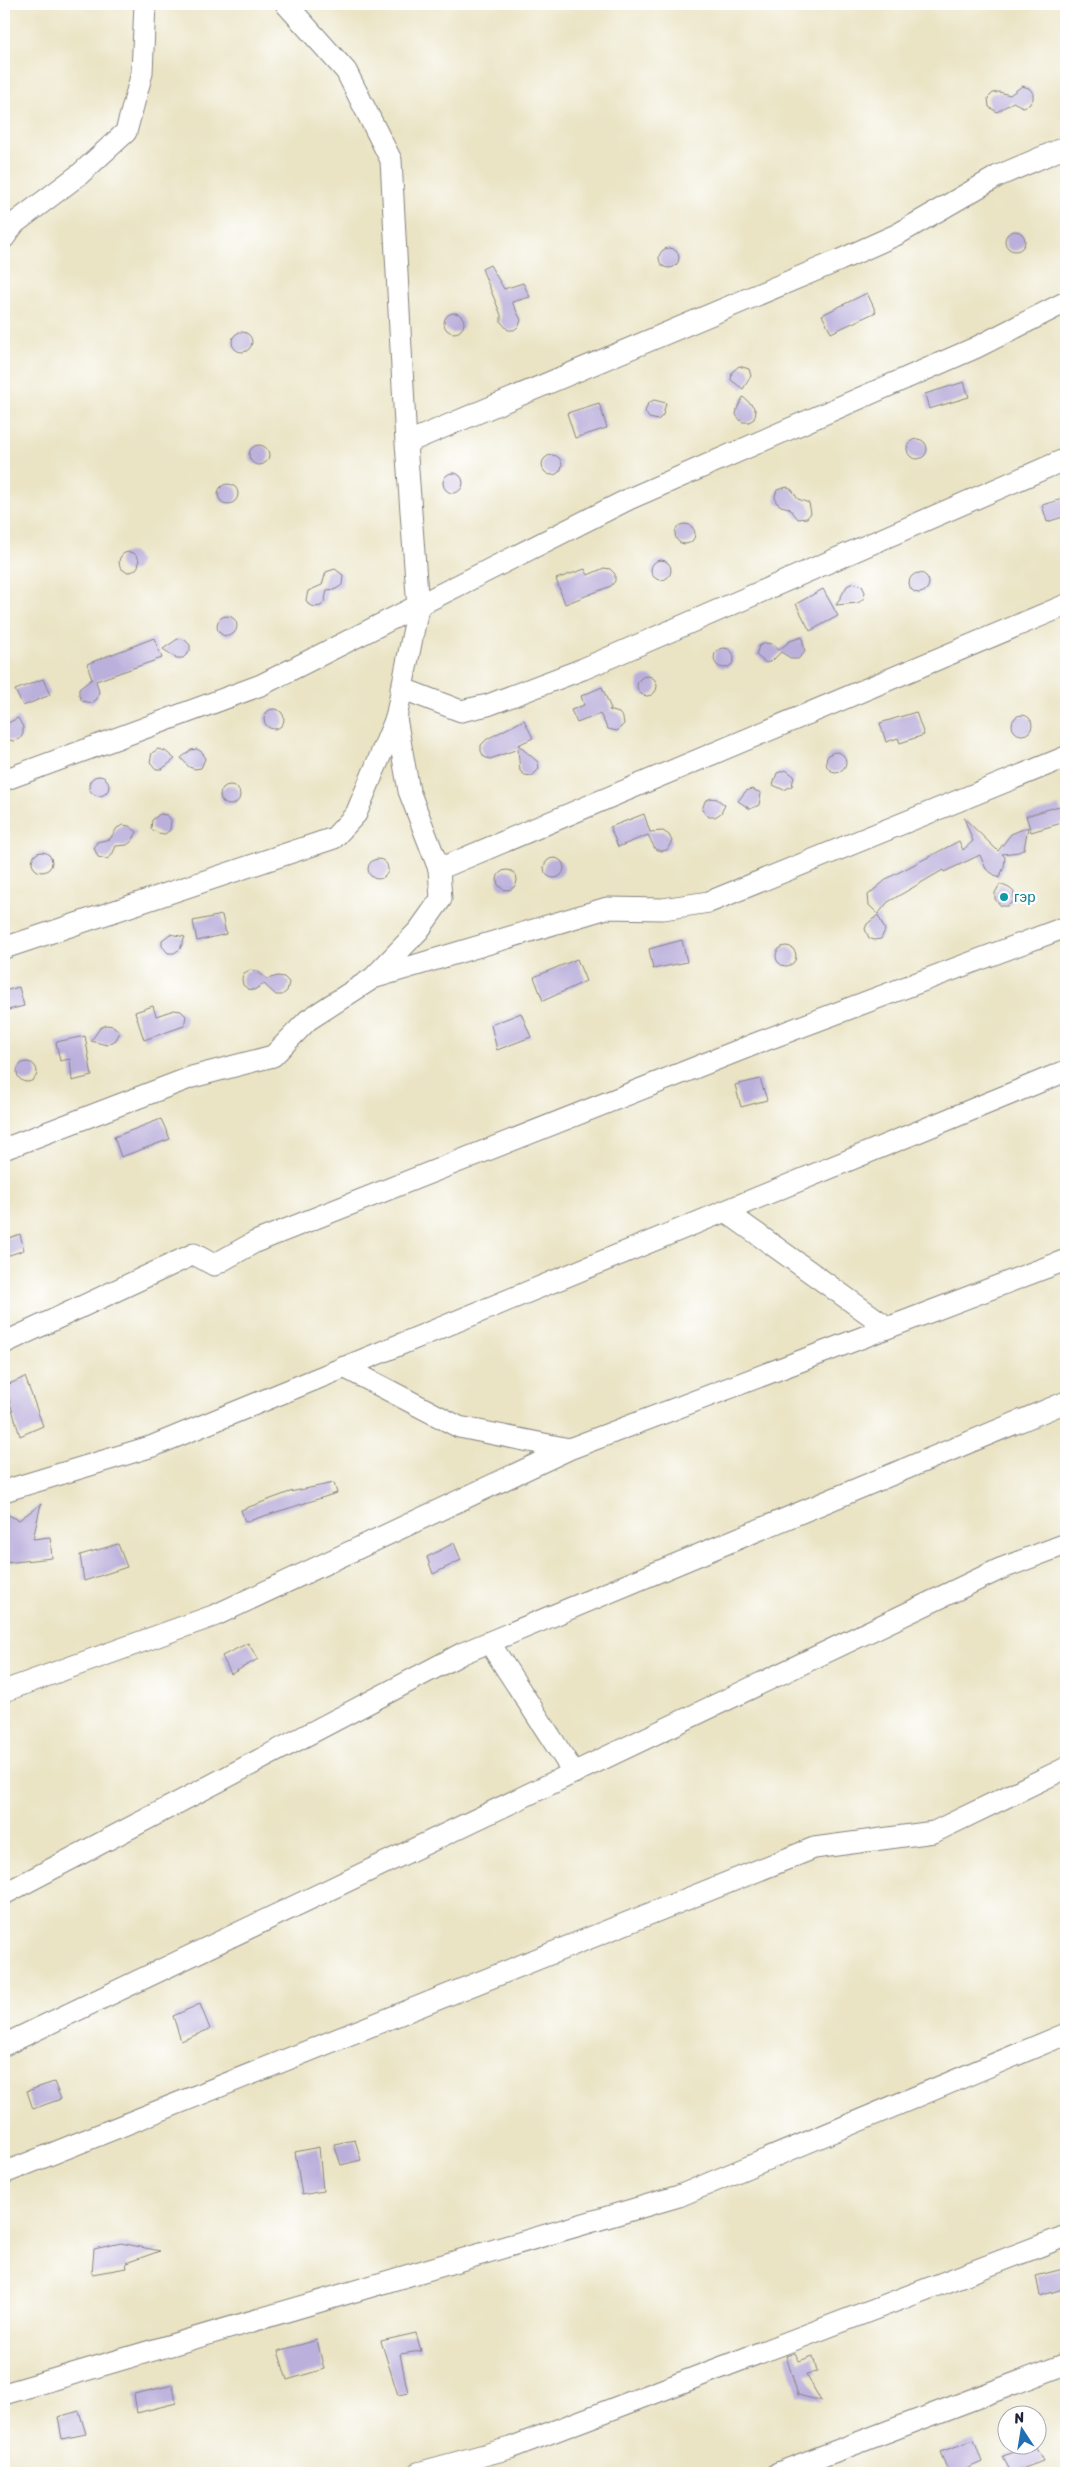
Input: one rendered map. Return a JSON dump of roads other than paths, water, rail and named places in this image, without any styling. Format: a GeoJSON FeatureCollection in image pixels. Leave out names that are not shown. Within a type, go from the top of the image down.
{"type":"FeatureCollection","features":[{"type":"Feature","properties":{"kind":"street"},"geometry":{"type":"LineString","coordinates":[[4,238],[15,223],[80,174],[126,132],[142,73],[145,4]]}},
{"type":"Feature","properties":{"kind":"street"},"geometry":{"type":"LineString","coordinates":[[4,948],[334,838],[356,814],[396,718],[418,608],[406,443],[391,160],[346,71],[286,4]]}},
{"type":"Feature","properties":{"kind":"street"},"geometry":{"type":"LineString","coordinates":[[406,443],[898,234],[998,176],[1066,147]]}},
{"type":"Feature","properties":{"kind":"street"},"geometry":{"type":"LineString","coordinates":[[4,780],[261,686],[418,608],[629,499],[906,379],[1066,302]]}},
{"type":"Feature","properties":{"kind":"street"},"geometry":{"type":"LineString","coordinates":[[401,688],[461,711],[488,705],[583,669],[1066,459]]}},
{"type":"Feature","properties":{"kind":"street"},"geometry":{"type":"LineString","coordinates":[[439,869],[1066,605]]}},
{"type":"Feature","properties":{"kind":"street"},"geometry":{"type":"LineString","coordinates":[[4,1149],[192,1077],[274,1056],[308,1020],[373,978],[419,930],[441,899],[439,869],[408,791],[396,718]]}},
{"type":"Feature","properties":{"kind":"street"},"geometry":{"type":"LineString","coordinates":[[373,978],[607,908],[663,909],[709,902],[1066,757]]}},
{"type":"Feature","properties":{"kind":"street"},"geometry":{"type":"LineString","coordinates":[[4,1343],[194,1254],[214,1265],[256,1242],[320,1216],[760,1042],[1066,927]]}},
{"type":"Feature","properties":{"kind":"street"},"geometry":{"type":"LineString","coordinates":[[4,1491],[152,1446],[1066,1071]]}},
{"type":"Feature","properties":{"kind":"street"},"geometry":{"type":"LineString","coordinates":[[725,1211],[887,1327]]}},
{"type":"Feature","properties":{"kind":"street"},"geometry":{"type":"LineString","coordinates":[[4,1691],[216,1615],[569,1449],[1066,1260]]}},
{"type":"Feature","properties":{"kind":"street"},"geometry":{"type":"LineString","coordinates":[[344,1368],[459,1427],[569,1449]]}},
{"type":"Feature","properties":{"kind":"street"},"geometry":{"type":"LineString","coordinates":[[4,1894],[463,1653],[1066,1402]]}},
{"type":"Feature","properties":{"kind":"street"},"geometry":{"type":"LineString","coordinates":[[4,2045],[1000,1569],[1066,1544]]}},
{"type":"Feature","properties":{"kind":"street"},"geometry":{"type":"LineString","coordinates":[[489,1642],[574,1773]]}},
{"type":"Feature","properties":{"kind":"street"},"geometry":{"type":"LineString","coordinates":[[4,2173],[814,1848],[934,1832],[1066,1768]]}},
{"type":"Feature","properties":{"kind":"street"},"geometry":{"type":"LineString","coordinates":[[4,2394],[679,2196],[1066,2034]]}},
{"type":"Feature","properties":{"kind":"street"},"geometry":{"type":"LineString","coordinates":[[418,2473],[510,2448],[1066,2236]]}},
{"type":"Feature","properties":{"kind":"street"},"geometry":{"type":"LineString","coordinates":[[778,2473],[1066,2364]]}},
{"type":"Feature","properties":{"kind":"place","name":"гэр"},"geometry":{"type":"Point","coordinates":[1004,897]}}]}
